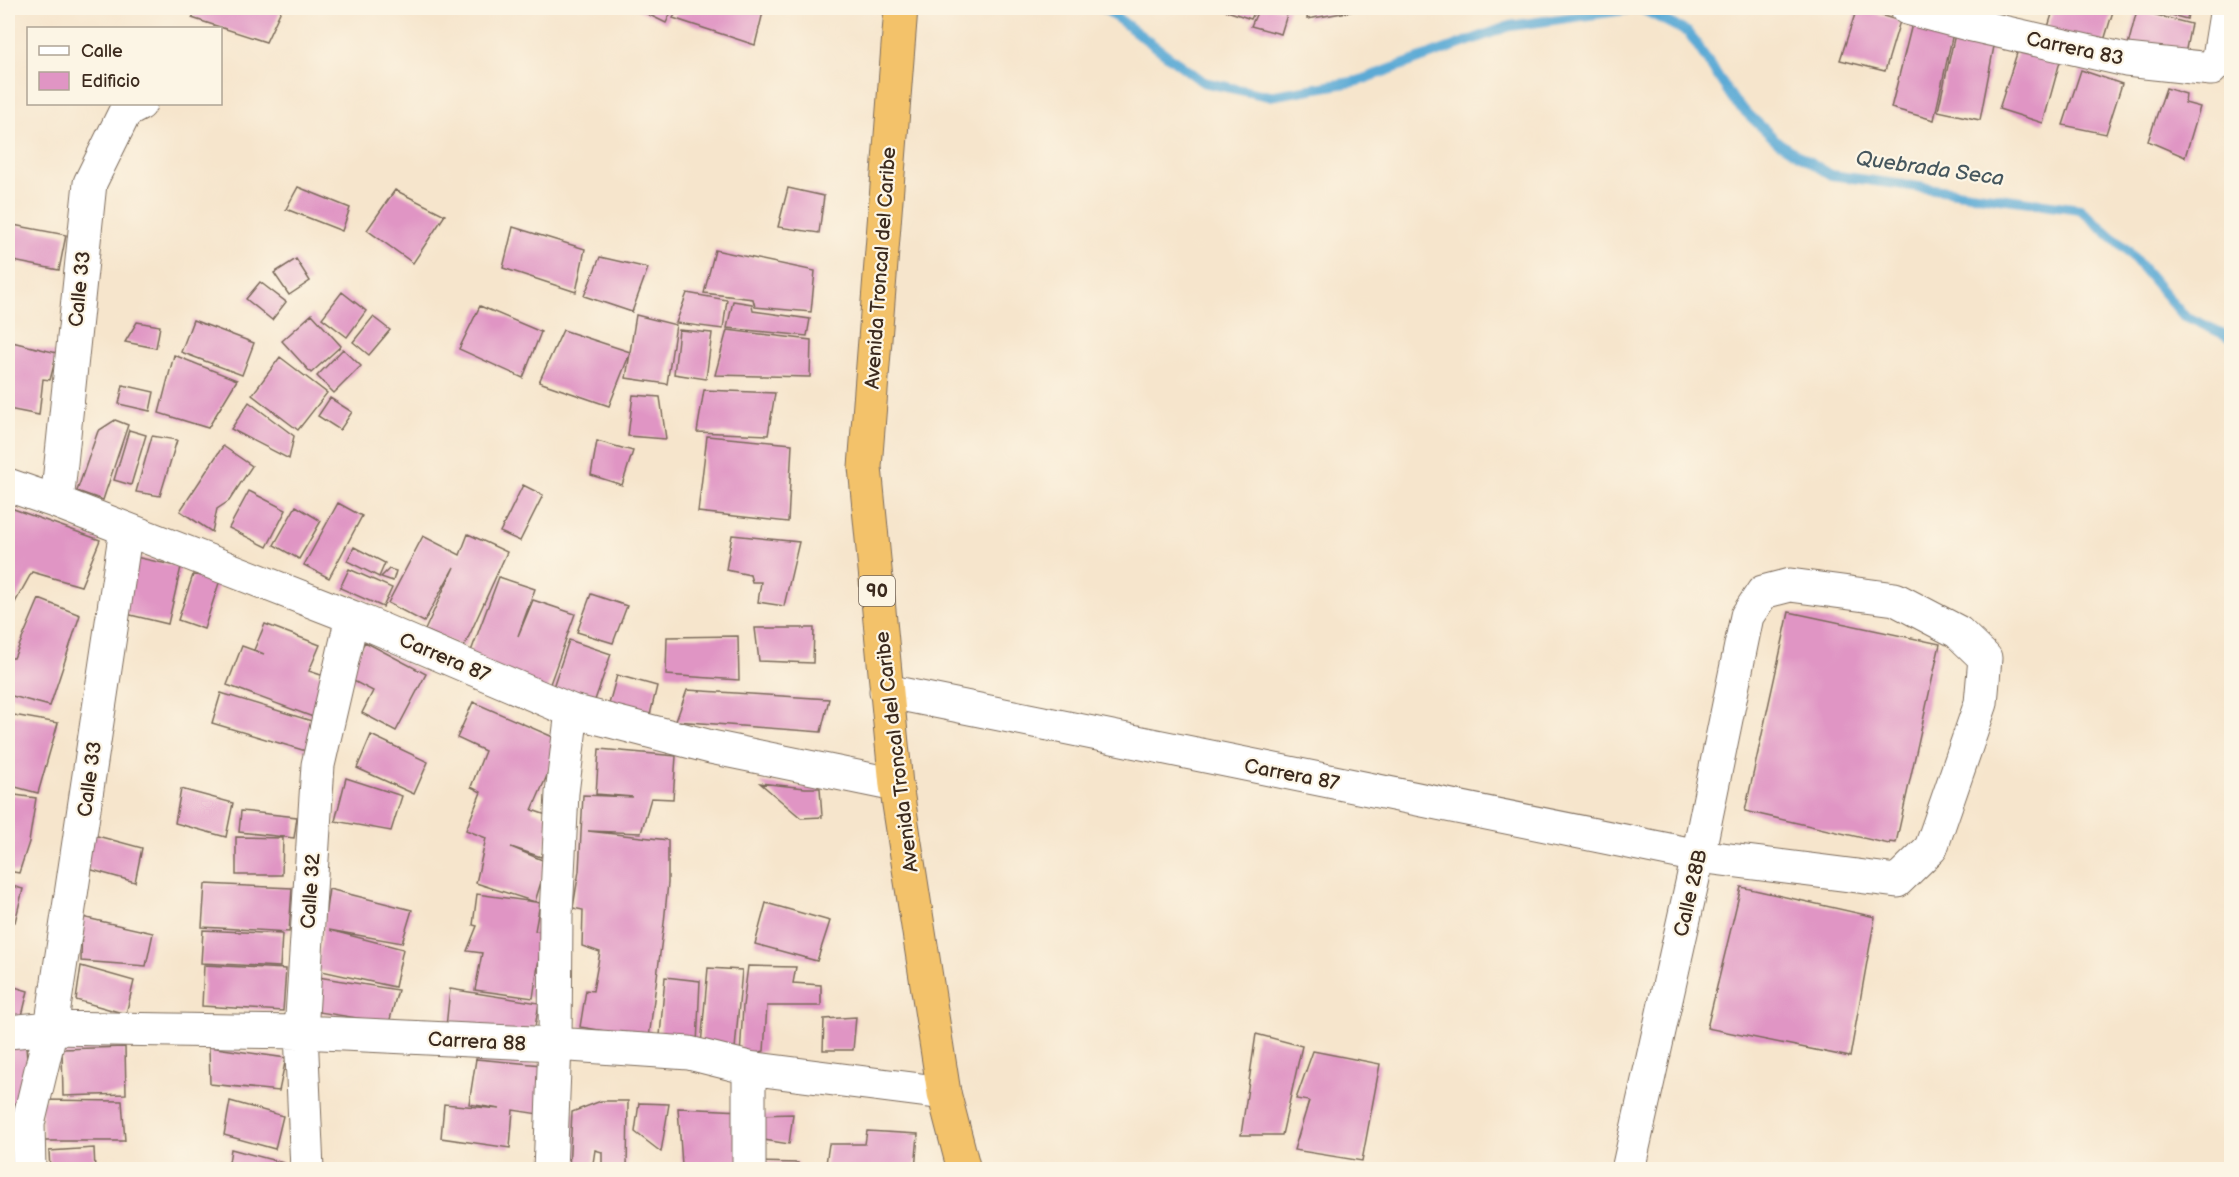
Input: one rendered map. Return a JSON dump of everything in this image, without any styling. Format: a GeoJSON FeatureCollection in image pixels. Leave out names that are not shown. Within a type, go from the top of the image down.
{"type":"FeatureCollection","features":[{"type":"Feature","properties":{"kind":"highway","name":"Avenida Troncal del Caribe"},"geometry":{"type":"LineString","coordinates":[[901,8],[866,467],[886,691],[897,785],[944,1093],[964,1170]]}},
{"type":"Feature","properties":{"kind":"street","name":"Carrera 83"},"geometry":{"type":"LineString","coordinates":[[1907,8],[1974,16],[2126,60],[2211,69],[2219,57],[2227,8]]}},
{"type":"Feature","properties":{"kind":"street","name":"Calle 33"},"geometry":{"type":"LineString","coordinates":[[57,502],[90,183],[125,112],[138,105]]}},
{"type":"Feature","properties":{"kind":"street","name":"Carrera 87"},"geometry":{"type":"LineString","coordinates":[[8,485],[352,617],[572,711],[711,747],[897,785]]}},
{"type":"Feature","properties":{"kind":"street","name":"Calle 33"},"geometry":{"type":"LineString","coordinates":[[29,1170],[28,1124],[51,1028],[126,529]]}},
{"type":"Feature","properties":{"kind":"street","name":"Carrera 87"},"geometry":{"type":"LineString","coordinates":[[886,691],[1698,856],[1897,881],[1931,848],[1981,703],[1985,658],[1958,632],[1895,599],[1790,585],[1763,592],[1747,616]]}},
{"type":"Feature","properties":{"kind":"street","name":"Calle 28B"},"geometry":{"type":"LineString","coordinates":[[1628,1170],[1698,856],[1747,616]]}},
{"type":"Feature","properties":{"kind":"street","name":"Calle 32"},"geometry":{"type":"LineString","coordinates":[[307,1170],[301,1032],[318,765],[352,617]]}},
{"type":"Feature","properties":{"kind":"street"},"geometry":{"type":"LineString","coordinates":[[550,1170],[555,1044],[556,915],[562,793],[572,711]]}},
{"type":"Feature","properties":{"kind":"street","name":"Carrera 88"},"geometry":{"type":"LineString","coordinates":[[8,1032],[51,1028],[301,1032],[555,1044],[689,1053],[749,1068],[944,1093]]}},
{"type":"Feature","properties":{"kind":"street"},"geometry":{"type":"LineString","coordinates":[[748,1170],[749,1068]]}},
{"type":"Feature","properties":{"kind":"building"},"geometry":{"type":"Polygon","coordinates":[[[198,8],[282,8],[266,42],[192,18],[198,8]]]}},
{"type":"Feature","properties":{"kind":"building"},"geometry":{"type":"Polygon","coordinates":[[[635,8],[673,8],[666,23],[635,8]]]}},
{"type":"Feature","properties":{"kind":"building"},"geometry":{"type":"Polygon","coordinates":[[[679,8],[764,8],[755,45],[673,18],[679,8]]]}},
{"type":"Feature","properties":{"kind":"building"},"geometry":{"type":"Polygon","coordinates":[[[1218,8],[1256,8],[1251,19],[1218,8]]]}},
{"type":"Feature","properties":{"kind":"building"},"geometry":{"type":"Polygon","coordinates":[[[1259,8],[1289,8],[1281,34],[1251,26],[1259,8]]]}},
{"type":"Feature","properties":{"kind":"building"},"geometry":{"type":"Polygon","coordinates":[[[1308,8],[1365,8],[1365,9],[1307,19],[1308,8]]]}},
{"type":"Feature","properties":{"kind":"building"},"geometry":{"type":"Polygon","coordinates":[[[1857,8],[1900,21],[1885,71],[1840,60],[1857,8]]]}},
{"type":"Feature","properties":{"kind":"building"},"geometry":{"type":"Polygon","coordinates":[[[2054,8],[2114,8],[2103,44],[2047,30],[2054,8]]]}},
{"type":"Feature","properties":{"kind":"building"},"geometry":{"type":"Polygon","coordinates":[[[2145,8],[2189,8],[2187,19],[2145,8]]]}},
{"type":"Feature","properties":{"kind":"building"},"geometry":{"type":"Polygon","coordinates":[[[2137,10],[2191,24],[2183,64],[2127,49],[2137,10]]]}},
{"type":"Feature","properties":{"kind":"building"},"geometry":{"type":"Polygon","coordinates":[[[1912,24],[1953,33],[1934,120],[1891,108],[1912,24]]]}},
{"type":"Feature","properties":{"kind":"building"},"geometry":{"type":"Polygon","coordinates":[[[1955,34],[1995,41],[1980,120],[1938,111],[1955,34]]]}},
{"type":"Feature","properties":{"kind":"building"},"geometry":{"type":"Polygon","coordinates":[[[2019,47],[2061,58],[2043,123],[1999,109],[2019,47]]]}},
{"type":"Feature","properties":{"kind":"building"},"geometry":{"type":"Polygon","coordinates":[[[2081,70],[2122,84],[2106,134],[2063,125],[2081,70]]]}},
{"type":"Feature","properties":{"kind":"building"},"geometry":{"type":"Polygon","coordinates":[[[2166,88],[2186,94],[2185,103],[2200,107],[2185,157],[2148,141],[2166,88]]]}},
{"type":"Feature","properties":{"kind":"building"},"geometry":{"type":"Polygon","coordinates":[[[298,187],[350,208],[342,231],[286,209],[298,187]]]}},
{"type":"Feature","properties":{"kind":"building"},"geometry":{"type":"Polygon","coordinates":[[[788,188],[824,196],[819,233],[778,227],[788,188]]]}},
{"type":"Feature","properties":{"kind":"building"},"geometry":{"type":"Polygon","coordinates":[[[395,190],[445,215],[413,263],[367,230],[395,190]]]}},
{"type":"Feature","properties":{"kind":"building"},"geometry":{"type":"Polygon","coordinates":[[[8,224],[66,235],[59,270],[8,260],[8,224]]]}},
{"type":"Feature","properties":{"kind":"building"},"geometry":{"type":"Polygon","coordinates":[[[513,227],[585,249],[576,292],[503,268],[513,227]]]}},
{"type":"Feature","properties":{"kind":"building"},"geometry":{"type":"Polygon","coordinates":[[[715,250],[815,271],[811,312],[755,307],[753,299],[704,293],[715,250]]]}},
{"type":"Feature","properties":{"kind":"building"},"geometry":{"type":"Polygon","coordinates":[[[600,257],[648,268],[632,312],[584,296],[600,257]]]}},
{"type":"Feature","properties":{"kind":"building"},"geometry":{"type":"Polygon","coordinates":[[[296,259],[310,281],[289,295],[274,273],[296,259]]]}},
{"type":"Feature","properties":{"kind":"building"},"geometry":{"type":"Polygon","coordinates":[[[260,282],[286,302],[272,320],[246,299],[260,282]]]}},
{"type":"Feature","properties":{"kind":"building"},"geometry":{"type":"Polygon","coordinates":[[[342,292],[366,311],[347,337],[322,318],[342,292]]]}},
{"type":"Feature","properties":{"kind":"building"},"geometry":{"type":"Polygon","coordinates":[[[687,293],[727,300],[723,329],[676,323],[687,293]]]}},
{"type":"Feature","properties":{"kind":"building"},"geometry":{"type":"Polygon","coordinates":[[[733,301],[752,304],[753,311],[810,319],[807,336],[727,328],[733,301]]]}},
{"type":"Feature","properties":{"kind":"building"},"geometry":{"type":"Polygon","coordinates":[[[480,306],[541,332],[523,378],[459,349],[480,306]]]}},
{"type":"Feature","properties":{"kind":"building"},"geometry":{"type":"Polygon","coordinates":[[[312,314],[341,346],[311,373],[282,341],[312,314]]]}},
{"type":"Feature","properties":{"kind":"building"},"geometry":{"type":"Polygon","coordinates":[[[636,315],[676,325],[667,384],[626,378],[630,353],[609,406],[539,382],[563,330],[630,352],[636,315]]]}},
{"type":"Feature","properties":{"kind":"building"},"geometry":{"type":"Polygon","coordinates":[[[373,317],[390,330],[369,355],[353,342],[373,317]]]}},
{"type":"Feature","properties":{"kind":"building"},"geometry":{"type":"Polygon","coordinates":[[[193,320],[254,343],[242,375],[181,352],[193,320]]]}},
{"type":"Feature","properties":{"kind":"building"},"geometry":{"type":"Polygon","coordinates":[[[137,322],[160,326],[156,348],[125,342],[137,322]]]}},
{"type":"Feature","properties":{"kind":"building"},"geometry":{"type":"Polygon","coordinates":[[[679,330],[712,333],[706,379],[674,374],[679,330]]]}},
{"type":"Feature","properties":{"kind":"building"},"geometry":{"type":"Polygon","coordinates":[[[727,330],[811,340],[810,377],[715,375],[727,330]]]}},
{"type":"Feature","properties":{"kind":"building"},"geometry":{"type":"Polygon","coordinates":[[[8,341],[57,353],[50,380],[43,379],[39,415],[8,409],[8,341]]]}},
{"type":"Feature","properties":{"kind":"building"},"geometry":{"type":"Polygon","coordinates":[[[343,349],[361,366],[334,393],[317,376],[343,349]]]}},
{"type":"Feature","properties":{"kind":"building"},"geometry":{"type":"Polygon","coordinates":[[[174,355],[237,380],[208,428],[159,413],[174,355]]]}},
{"type":"Feature","properties":{"kind":"building"},"geometry":{"type":"Polygon","coordinates":[[[280,357],[327,393],[298,430],[252,395],[280,357]]]}},
{"type":"Feature","properties":{"kind":"building"},"geometry":{"type":"Polygon","coordinates":[[[123,385],[154,392],[150,411],[119,404],[123,385]]]}},
{"type":"Feature","properties":{"kind":"building"},"geometry":{"type":"Polygon","coordinates":[[[704,390],[775,393],[768,435],[697,432],[704,390]]]}},
{"type":"Feature","properties":{"kind":"building"},"geometry":{"type":"Polygon","coordinates":[[[633,395],[660,397],[666,439],[628,436],[633,395]]]}},
{"type":"Feature","properties":{"kind":"building"},"geometry":{"type":"Polygon","coordinates":[[[330,398],[352,412],[340,430],[318,416],[330,398]]]}},
{"type":"Feature","properties":{"kind":"building"},"geometry":{"type":"Polygon","coordinates":[[[249,402],[294,436],[289,459],[231,429],[249,402]]]}},
{"type":"Feature","properties":{"kind":"building"},"geometry":{"type":"Polygon","coordinates":[[[115,420],[128,425],[103,500],[77,491],[98,431],[115,420]]]}},
{"type":"Feature","properties":{"kind":"building"},"geometry":{"type":"Polygon","coordinates":[[[129,430],[146,435],[131,485],[114,480],[129,430]]]}},
{"type":"Feature","properties":{"kind":"building"},"geometry":{"type":"Polygon","coordinates":[[[152,436],[177,440],[160,496],[136,492],[152,436]]]}},
{"type":"Feature","properties":{"kind":"building"},"geometry":{"type":"Polygon","coordinates":[[[707,436],[792,444],[788,522],[698,512],[707,436]]]}},
{"type":"Feature","properties":{"kind":"building"},"geometry":{"type":"Polygon","coordinates":[[[597,441],[633,451],[622,485],[591,475],[597,441]]]}},
{"type":"Feature","properties":{"kind":"building"},"geometry":{"type":"Polygon","coordinates":[[[223,446],[252,466],[229,501],[217,509],[212,532],[180,511],[223,446]]]}},
{"type":"Feature","properties":{"kind":"building"},"geometry":{"type":"Polygon","coordinates":[[[523,485],[543,495],[520,541],[500,532],[523,485]]]}},
{"type":"Feature","properties":{"kind":"building"},"geometry":{"type":"Polygon","coordinates":[[[249,491],[286,510],[267,547],[229,528],[249,491]]]}},
{"type":"Feature","properties":{"kind":"building"},"geometry":{"type":"Polygon","coordinates":[[[338,503],[362,516],[329,578],[304,565],[338,503]]]}},
{"type":"Feature","properties":{"kind":"building"},"geometry":{"type":"Polygon","coordinates":[[[296,506],[321,521],[299,559],[274,545],[296,506]]]}},
{"type":"Feature","properties":{"kind":"building"},"geometry":{"type":"Polygon","coordinates":[[[8,507],[100,540],[81,586],[32,572],[8,615],[8,507]]]}},
{"type":"Feature","properties":{"kind":"building"},"geometry":{"type":"Polygon","coordinates":[[[468,534],[507,552],[464,647],[425,630],[454,567],[424,622],[388,603],[423,536],[460,555],[468,534]]]}},
{"type":"Feature","properties":{"kind":"building"},"geometry":{"type":"Polygon","coordinates":[[[732,535],[799,542],[784,606],[758,602],[761,582],[752,582],[750,575],[726,570],[732,535]]]}},
{"type":"Feature","properties":{"kind":"building"},"geometry":{"type":"Polygon","coordinates":[[[354,547],[385,563],[379,577],[347,561],[354,547]]]}},
{"type":"Feature","properties":{"kind":"building"},"geometry":{"type":"Polygon","coordinates":[[[131,556],[181,567],[168,624],[118,612],[131,556]]]}},
{"type":"Feature","properties":{"kind":"building"},"geometry":{"type":"Polygon","coordinates":[[[349,569],[392,588],[383,607],[340,588],[349,569]]]}},
{"type":"Feature","properties":{"kind":"building"},"geometry":{"type":"Polygon","coordinates":[[[389,569],[396,571],[393,581],[381,577],[389,569]]]}},
{"type":"Feature","properties":{"kind":"building"},"geometry":{"type":"Polygon","coordinates":[[[193,575],[221,577],[204,629],[178,620],[193,575]]]}},
{"type":"Feature","properties":{"kind":"building"},"geometry":{"type":"Polygon","coordinates":[[[499,577],[535,589],[518,636],[533,600],[575,614],[546,695],[470,654],[499,577]]]}},
{"type":"Feature","properties":{"kind":"building"},"geometry":{"type":"Polygon","coordinates":[[[591,594],[627,606],[613,643],[577,632],[591,594]]]}},
{"type":"Feature","properties":{"kind":"building"},"geometry":{"type":"Polygon","coordinates":[[[39,599],[80,615],[50,706],[8,695],[8,658],[14,658],[39,599]]]}},
{"type":"Feature","properties":{"kind":"building"},"geometry":{"type":"Polygon","coordinates":[[[1789,612],[1940,644],[1896,843],[1890,842],[1889,844],[1745,811],[1789,612]]]}},
{"type":"Feature","properties":{"kind":"building"},"geometry":{"type":"Polygon","coordinates":[[[265,624],[320,645],[309,671],[327,677],[313,717],[227,685],[242,646],[264,654],[254,650],[265,624]]]}},
{"type":"Feature","properties":{"kind":"building"},"geometry":{"type":"Polygon","coordinates":[[[755,628],[814,628],[813,663],[759,661],[755,628]]]}},
{"type":"Feature","properties":{"kind":"building"},"geometry":{"type":"Polygon","coordinates":[[[738,636],[739,680],[666,675],[667,637],[738,636]]]}},
{"type":"Feature","properties":{"kind":"building"},"geometry":{"type":"Polygon","coordinates":[[[569,640],[611,654],[594,703],[552,690],[569,640]]]}},
{"type":"Feature","properties":{"kind":"building"},"geometry":{"type":"Polygon","coordinates":[[[365,642],[426,674],[396,731],[362,713],[373,691],[344,676],[365,642]]]}},
{"type":"Feature","properties":{"kind":"building"},"geometry":{"type":"Polygon","coordinates":[[[617,675],[657,686],[650,715],[609,704],[617,675]]]}},
{"type":"Feature","properties":{"kind":"building"},"geometry":{"type":"Polygon","coordinates":[[[687,690],[829,699],[821,732],[676,721],[687,690]]]}},
{"type":"Feature","properties":{"kind":"building"},"geometry":{"type":"Polygon","coordinates":[[[221,693],[315,722],[306,751],[212,723],[221,693]]]}},
{"type":"Feature","properties":{"kind":"building"},"geometry":{"type":"Polygon","coordinates":[[[473,702],[562,741],[532,810],[555,818],[541,857],[511,847],[547,862],[535,902],[476,883],[486,838],[466,830],[481,792],[471,787],[485,751],[457,738],[473,702]]]}},
{"type":"Feature","properties":{"kind":"building"},"geometry":{"type":"Polygon","coordinates":[[[8,714],[58,723],[38,793],[8,785],[8,714]]]}},
{"type":"Feature","properties":{"kind":"building"},"geometry":{"type":"Polygon","coordinates":[[[371,735],[428,762],[414,794],[357,768],[371,735]]]}},
{"type":"Feature","properties":{"kind":"building"},"geometry":{"type":"Polygon","coordinates":[[[599,749],[676,756],[673,799],[651,798],[641,833],[588,831],[668,840],[668,883],[649,1038],[580,1027],[586,990],[593,991],[600,952],[582,946],[583,910],[573,908],[579,871],[583,795],[633,797],[596,794],[599,749]]]}},
{"type":"Feature","properties":{"kind":"building"},"geometry":{"type":"Polygon","coordinates":[[[346,778],[402,796],[391,831],[335,821],[346,778]]]}},
{"type":"Feature","properties":{"kind":"building"},"geometry":{"type":"Polygon","coordinates":[[[760,783],[820,788],[822,817],[801,818],[760,783]]]}},
{"type":"Feature","properties":{"kind":"building"},"geometry":{"type":"Polygon","coordinates":[[[181,789],[233,803],[226,837],[175,823],[181,789]]]}},
{"type":"Feature","properties":{"kind":"building"},"geometry":{"type":"Polygon","coordinates":[[[8,794],[36,798],[29,842],[19,873],[8,871],[8,794]]]}},
{"type":"Feature","properties":{"kind":"building"},"geometry":{"type":"Polygon","coordinates":[[[241,811],[297,817],[294,838],[239,832],[241,811]]]}},
{"type":"Feature","properties":{"kind":"building"},"geometry":{"type":"Polygon","coordinates":[[[90,834],[142,848],[135,882],[85,868],[90,834]]]}},
{"type":"Feature","properties":{"kind":"building"},"geometry":{"type":"Polygon","coordinates":[[[236,837],[283,838],[282,875],[236,875],[236,837]]]}},
{"type":"Feature","properties":{"kind":"building"},"geometry":{"type":"Polygon","coordinates":[[[205,884],[292,888],[289,932],[202,927],[205,884]]]}},
{"type":"Feature","properties":{"kind":"building"},"geometry":{"type":"Polygon","coordinates":[[[8,885],[23,889],[15,922],[8,922],[8,885]]]}},
{"type":"Feature","properties":{"kind":"building"},"geometry":{"type":"Polygon","coordinates":[[[1741,887],[1875,917],[1850,1057],[1707,1028],[1741,887]]]}},
{"type":"Feature","properties":{"kind":"building"},"geometry":{"type":"Polygon","coordinates":[[[329,889],[412,910],[402,943],[329,930],[403,949],[395,987],[317,970],[329,889]]]}},
{"type":"Feature","properties":{"kind":"building"},"geometry":{"type":"Polygon","coordinates":[[[477,894],[540,903],[535,931],[543,932],[533,998],[475,990],[482,953],[467,951],[477,926],[473,925],[477,894]]]}},
{"type":"Feature","properties":{"kind":"building"},"geometry":{"type":"Polygon","coordinates":[[[766,903],[830,921],[817,961],[755,944],[766,903]]]}},
{"type":"Feature","properties":{"kind":"building"},"geometry":{"type":"Polygon","coordinates":[[[82,917],[153,933],[146,966],[81,961],[82,917]]]}},
{"type":"Feature","properties":{"kind":"building"},"geometry":{"type":"Polygon","coordinates":[[[203,930],[282,934],[280,967],[201,963],[203,930]]]}},
{"type":"Feature","properties":{"kind":"building"},"geometry":{"type":"Polygon","coordinates":[[[204,965],[286,969],[283,1011],[202,1006],[204,965]]]}},
{"type":"Feature","properties":{"kind":"building"},"geometry":{"type":"Polygon","coordinates":[[[81,966],[134,981],[126,1014],[76,1000],[81,966]]]}},
{"type":"Feature","properties":{"kind":"building"},"geometry":{"type":"Polygon","coordinates":[[[748,966],[796,967],[793,983],[821,985],[821,1006],[767,1006],[764,1051],[740,1057],[743,1006],[748,966]]]}},
{"type":"Feature","properties":{"kind":"building"},"geometry":{"type":"Polygon","coordinates":[[[708,968],[742,970],[735,1049],[701,1045],[708,968]]]}},
{"type":"Feature","properties":{"kind":"building"},"geometry":{"type":"Polygon","coordinates":[[[312,976],[398,990],[389,1023],[306,1010],[312,976]]]}},
{"type":"Feature","properties":{"kind":"building"},"geometry":{"type":"Polygon","coordinates":[[[665,977],[700,981],[697,1044],[660,1036],[665,977]]]}},
{"type":"Feature","properties":{"kind":"building"},"geometry":{"type":"Polygon","coordinates":[[[8,985],[28,991],[20,1024],[8,1020],[8,985]]]}},
{"type":"Feature","properties":{"kind":"building"},"geometry":{"type":"Polygon","coordinates":[[[450,989],[539,1003],[533,1039],[446,1027],[450,989]]]}},
{"type":"Feature","properties":{"kind":"building"},"geometry":{"type":"Polygon","coordinates":[[[856,1017],[853,1050],[823,1050],[824,1019],[856,1017]]]}},
{"type":"Feature","properties":{"kind":"building"},"geometry":{"type":"Polygon","coordinates":[[[1256,1034],[1302,1046],[1282,1135],[1241,1135],[1256,1034]]]}},
{"type":"Feature","properties":{"kind":"building"},"geometry":{"type":"Polygon","coordinates":[[[8,1046],[26,1047],[30,1104],[8,1104],[8,1046]]]}},
{"type":"Feature","properties":{"kind":"building"},"geometry":{"type":"Polygon","coordinates":[[[125,1047],[126,1094],[63,1096],[62,1049],[125,1047]]]}},
{"type":"Feature","properties":{"kind":"building"},"geometry":{"type":"Polygon","coordinates":[[[209,1047],[286,1058],[279,1091],[210,1084],[209,1047]]]}},
{"type":"Feature","properties":{"kind":"building"},"geometry":{"type":"Polygon","coordinates":[[[1313,1051],[1380,1064],[1362,1161],[1294,1150],[1309,1101],[1296,1099],[1313,1051]]]}},
{"type":"Feature","properties":{"kind":"building"},"geometry":{"type":"Polygon","coordinates":[[[476,1059],[553,1066],[545,1115],[513,1110],[510,1148],[441,1138],[444,1104],[500,1109],[469,1104],[476,1059]]]}},
{"type":"Feature","properties":{"kind":"building"},"geometry":{"type":"Polygon","coordinates":[[[40,1100],[122,1101],[125,1141],[44,1141],[40,1100]]]}},
{"type":"Feature","properties":{"kind":"building"},"geometry":{"type":"Polygon","coordinates":[[[230,1101],[283,1116],[275,1149],[224,1135],[230,1101]]]}},
{"type":"Feature","properties":{"kind":"building"},"geometry":{"type":"Polygon","coordinates":[[[601,1101],[628,1101],[627,1170],[602,1170],[602,1152],[595,1150],[592,1170],[569,1170],[572,1112],[601,1101]]]}},
{"type":"Feature","properties":{"kind":"building"},"geometry":{"type":"Polygon","coordinates":[[[639,1103],[669,1104],[661,1152],[635,1132],[639,1103]]]}},
{"type":"Feature","properties":{"kind":"building"},"geometry":{"type":"Polygon","coordinates":[[[678,1108],[742,1111],[738,1170],[676,1170],[682,1165],[678,1108]]]}},
{"type":"Feature","properties":{"kind":"building"},"geometry":{"type":"Polygon","coordinates":[[[793,1114],[789,1144],[758,1139],[758,1115],[793,1114]]]}},
{"type":"Feature","properties":{"kind":"building"},"geometry":{"type":"Polygon","coordinates":[[[867,1131],[918,1134],[915,1170],[825,1170],[829,1144],[865,1144],[867,1131]]]}},
{"type":"Feature","properties":{"kind":"building"},"geometry":{"type":"Polygon","coordinates":[[[94,1148],[95,1170],[50,1170],[49,1151],[94,1148]]]}},
{"type":"Feature","properties":{"kind":"building"},"geometry":{"type":"Polygon","coordinates":[[[231,1149],[284,1163],[282,1170],[228,1170],[231,1149]]]}},
{"type":"Feature","properties":{"kind":"building"},"geometry":{"type":"Polygon","coordinates":[[[751,1162],[798,1163],[798,1170],[752,1170],[751,1162]]]}},
{"type":"Feature","properties":{"kind":"waterway","name":"Quebrada Seca"},"geometry":{"type":"LineString","coordinates":[[1104,8],[1203,82],[1269,96],[1358,81],[1510,26],[1638,8]]}},
{"type":"Feature","properties":{"kind":"waterway","name":"Quebrada Seca"},"geometry":{"type":"LineString","coordinates":[[1640,8],[1689,33],[1735,102],[1779,143],[1831,175],[2080,209],[2127,250],[2183,315],[2232,338]]}}]}
